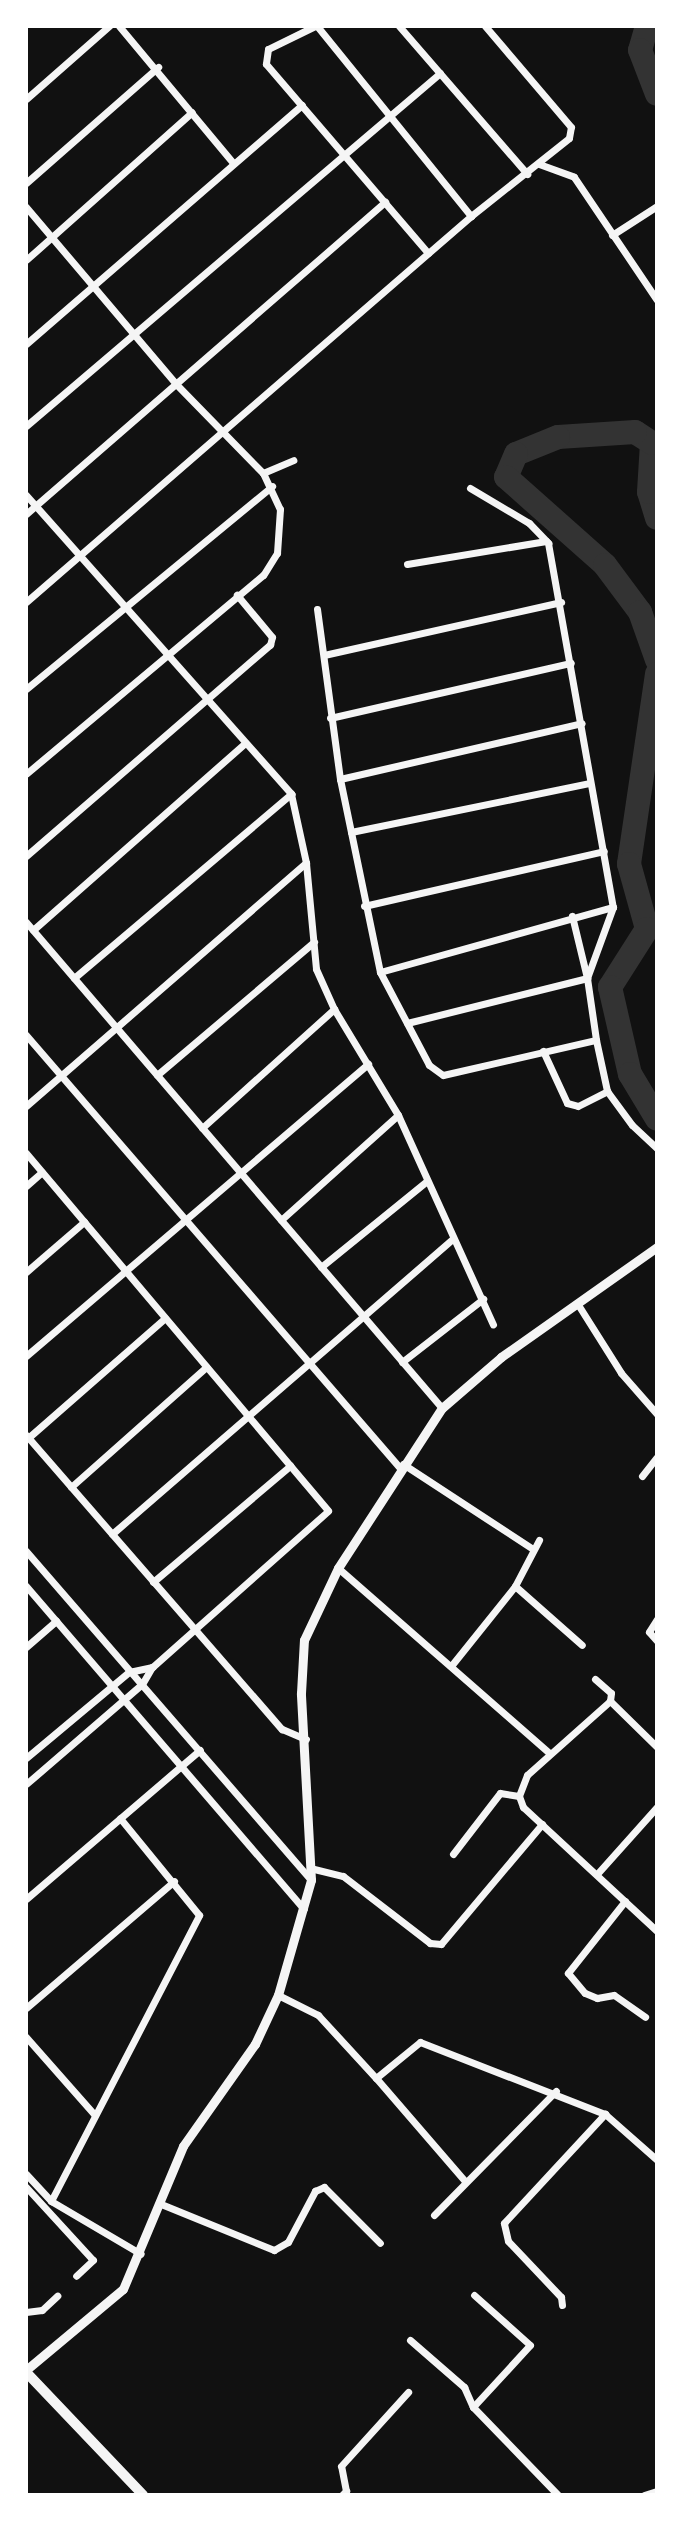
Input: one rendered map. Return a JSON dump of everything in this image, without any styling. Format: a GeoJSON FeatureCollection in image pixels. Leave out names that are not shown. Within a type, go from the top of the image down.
{"type":"FeatureCollection","features":[{"type":"Feature","properties":{"kind":"main road"},"geometry":{"type":"LineString","coordinates":[[26,2371],[143,2495]]}},
{"type":"Feature","properties":{"kind":"street"},"geometry":{"type":"LineString","coordinates":[[26,99],[109,26]]}},
{"type":"Feature","properties":{"kind":"street"},"geometry":{"type":"LineString","coordinates":[[119,26],[158,67],[233,163]]}},
{"type":"Feature","properties":{"kind":"street"},"geometry":{"type":"LineString","coordinates":[[428,253],[266,64],[266,54],[316,26],[386,116],[471,216]]}},
{"type":"Feature","properties":{"kind":"street"},"geometry":{"type":"LineString","coordinates":[[399,26],[527,174]]}},
{"type":"Feature","properties":{"kind":"street"},"geometry":{"type":"LineString","coordinates":[[26,602],[471,216],[569,138],[571,127],[485,26]]}},
{"type":"Feature","properties":{"kind":"street"},"geometry":{"type":"LineString","coordinates":[[26,183],[158,67]]}},
{"type":"Feature","properties":{"kind":"street"},"geometry":{"type":"LineString","coordinates":[[26,426],[440,73]]}},
{"type":"Feature","properties":{"kind":"street"},"geometry":{"type":"LineString","coordinates":[[26,344],[95,288],[302,105]]}},
{"type":"Feature","properties":{"kind":"street"},"geometry":{"type":"LineString","coordinates":[[26,260],[192,112]]}},
{"type":"Feature","properties":{"kind":"street"},"geometry":{"type":"LineString","coordinates":[[539,164],[574,177],[657,300]]}},
{"type":"Feature","properties":{"kind":"street"},"geometry":{"type":"LineString","coordinates":[[26,514],[385,202]]}},
{"type":"Feature","properties":{"kind":"street"},"geometry":{"type":"LineString","coordinates":[[612,235],[657,206]]}},
{"type":"Feature","properties":{"kind":"street"},"geometry":{"type":"LineString","coordinates":[[26,207],[177,385],[263,473],[272,486],[280,509],[277,553],[263,575],[26,774]]}},
{"type":"Feature","properties":{"kind":"street"},"geometry":{"type":"LineString","coordinates":[[263,473],[293,460]]}},
{"type":"Feature","properties":{"kind":"street"},"geometry":{"type":"LineString","coordinates":[[26,689],[272,486]]}},
{"type":"Feature","properties":{"kind":"street"},"geometry":{"type":"LineString","coordinates":[[470,488],[510,510],[547,541],[561,602],[613,907],[587,978]]}},
{"type":"Feature","properties":{"kind":"street"},"geometry":{"type":"LineString","coordinates":[[26,495],[291,794],[306,863],[316,969],[334,1009],[398,1115],[493,1324]]}},
{"type":"Feature","properties":{"kind":"street"},"geometry":{"type":"LineString","coordinates":[[407,564],[547,541]]}},
{"type":"Feature","properties":{"kind":"street"},"geometry":{"type":"LineString","coordinates":[[26,856],[270,645],[272,637],[237,595]]}},
{"type":"Feature","properties":{"kind":"street"},"geometry":{"type":"LineString","coordinates":[[324,655],[561,602]]}},
{"type":"Feature","properties":{"kind":"street"},"geometry":{"type":"LineString","coordinates":[[317,609],[340,779],[380,972],[429,1065],[443,1075],[596,1040]]}},
{"type":"Feature","properties":{"kind":"street"},"geometry":{"type":"LineString","coordinates":[[330,718],[571,663]]}},
{"type":"Feature","properties":{"kind":"street"},"geometry":{"type":"LineString","coordinates":[[340,779],[582,723]]}},
{"type":"Feature","properties":{"kind":"street"},"geometry":{"type":"LineString","coordinates":[[33,930],[245,743]]}},
{"type":"Feature","properties":{"kind":"street"},"geometry":{"type":"LineString","coordinates":[[351,832],[590,783]]}},
{"type":"Feature","properties":{"kind":"street"},"geometry":{"type":"LineString","coordinates":[[74,978],[291,794]]}},
{"type":"Feature","properties":{"kind":"street"},"geometry":{"type":"LineString","coordinates":[[364,906],[604,851]]}},
{"type":"Feature","properties":{"kind":"street"},"geometry":{"type":"LineString","coordinates":[[26,1106],[306,863]]}},
{"type":"Feature","properties":{"kind":"street"},"geometry":{"type":"LineString","coordinates":[[380,972],[613,907]]}},
{"type":"Feature","properties":{"kind":"street"},"geometry":{"type":"LineString","coordinates":[[572,916],[587,978],[607,1091],[632,1125],[657,1148]]}},
{"type":"Feature","properties":{"kind":"street"},"geometry":{"type":"LineString","coordinates":[[26,922],[442,1408]]}},
{"type":"Feature","properties":{"kind":"street"},"geometry":{"type":"LineString","coordinates":[[157,1075],[314,942]]}},
{"type":"Feature","properties":{"kind":"street"},"geometry":{"type":"LineString","coordinates":[[407,1023],[587,978]]}},
{"type":"Feature","properties":{"kind":"street"},"geometry":{"type":"LineString","coordinates":[[202,1128],[334,1009]]}},
{"type":"Feature","properties":{"kind":"street"},"geometry":{"type":"LineString","coordinates":[[26,1035],[305,1363],[401,1466],[533,1549]]}},
{"type":"Feature","properties":{"kind":"street"},"geometry":{"type":"LineString","coordinates":[[543,1051],[567,1103],[578,1106],[607,1091]]}},
{"type":"Feature","properties":{"kind":"street"},"geometry":{"type":"LineString","coordinates":[[26,1356],[182,1218],[368,1064]]}},
{"type":"Feature","properties":{"kind":"street"},"geometry":{"type":"LineString","coordinates":[[281,1220],[398,1115]]}},
{"type":"Feature","properties":{"kind":"street"},"geometry":{"type":"LineString","coordinates":[[26,1153],[328,1511],[152,1667],[142,1684],[26,1784]]}},
{"type":"Feature","properties":{"kind":"street"},"geometry":{"type":"LineString","coordinates":[[26,1186],[42,1172]]}},
{"type":"Feature","properties":{"kind":"street"},"geometry":{"type":"LineString","coordinates":[[321,1267],[427,1181]]}},
{"type":"Feature","properties":{"kind":"street"},"geometry":{"type":"LineString","coordinates":[[26,1272],[84,1222]]}},
{"type":"Feature","properties":{"kind":"street"},"geometry":{"type":"LineString","coordinates":[[112,1534],[248,1417],[305,1363],[453,1239]]}},
{"type":"Feature","properties":{"kind":"street"},"geometry":{"type":"LineString","coordinates":[[26,2371],[102,2310],[123,2289],[141,2254],[183,2146],[255,2044],[278,1995],[311,1880],[304,1640],[338,1568],[401,1466],[442,1408],[501,1357],[657,1247]]}},
{"type":"Feature","properties":{"kind":"street"},"geometry":{"type":"LineString","coordinates":[[402,1362],[483,1299]]}},
{"type":"Feature","properties":{"kind":"street"},"geometry":{"type":"LineString","coordinates":[[577,1303],[621,1373],[657,1414]]}},
{"type":"Feature","properties":{"kind":"street"},"geometry":{"type":"LineString","coordinates":[[165,1318],[27,1436],[282,1729],[306,1739]]}},
{"type":"Feature","properties":{"kind":"street"},"geometry":{"type":"LineString","coordinates":[[71,1487],[206,1367]]}},
{"type":"Feature","properties":{"kind":"street"},"geometry":{"type":"LineString","coordinates":[[642,1476],[657,1457]]}},
{"type":"Feature","properties":{"kind":"street"},"geometry":{"type":"LineString","coordinates":[[153,1582],[290,1466]]}},
{"type":"Feature","properties":{"kind":"street"},"geometry":{"type":"LineString","coordinates":[[451,1666],[515,1586],[539,1540]]}},
{"type":"Feature","properties":{"kind":"street"},"geometry":{"type":"LineString","coordinates":[[26,1551],[311,1880]]}},
{"type":"Feature","properties":{"kind":"street"},"geometry":{"type":"LineString","coordinates":[[338,1568],[549,1753]]}},
{"type":"Feature","properties":{"kind":"street"},"geometry":{"type":"LineString","coordinates":[[26,1586],[304,1910]]}},
{"type":"Feature","properties":{"kind":"street"},"geometry":{"type":"LineString","coordinates":[[515,1586],[582,1645]]}},
{"type":"Feature","properties":{"kind":"street"},"geometry":{"type":"LineString","coordinates":[[657,1619],[649,1632],[657,1641]]}},
{"type":"Feature","properties":{"kind":"street"},"geometry":{"type":"LineString","coordinates":[[26,1647],[56,1621]]}},
{"type":"Feature","properties":{"kind":"street"},"geometry":{"type":"LineString","coordinates":[[26,1758],[129,1672],[152,1667]]}},
{"type":"Feature","properties":{"kind":"street"},"geometry":{"type":"LineString","coordinates":[[595,1679],[611,1693],[610,1701],[527,1775],[519,1796],[523,1807],[657,1931]]}},
{"type":"Feature","properties":{"kind":"street"},"geometry":{"type":"LineString","coordinates":[[610,1701],[657,1747]]}},
{"type":"Feature","properties":{"kind":"street"},"geometry":{"type":"LineString","coordinates":[[26,1899],[200,1750]]}},
{"type":"Feature","properties":{"kind":"street"},"geometry":{"type":"LineString","coordinates":[[453,1854],[500,1793],[519,1796]]}},
{"type":"Feature","properties":{"kind":"street"},"geometry":{"type":"LineString","coordinates":[[597,1874],[657,1807]]}},
{"type":"Feature","properties":{"kind":"street"},"geometry":{"type":"LineString","coordinates":[[51,2201],[196,1922],[198,1910],[120,1818]]}},
{"type":"Feature","properties":{"kind":"street"},"geometry":{"type":"LineString","coordinates":[[310,1868],[362,1887],[430,1943],[446,1940],[542,1824]]}},
{"type":"Feature","properties":{"kind":"street"},"geometry":{"type":"LineString","coordinates":[[26,2008],[174,1881]]}},
{"type":"Feature","properties":{"kind":"street"},"geometry":{"type":"LineString","coordinates":[[625,1901],[568,1973],[585,1993],[597,1998],[614,1995],[645,2017]]}},
{"type":"Feature","properties":{"kind":"street"},"geometry":{"type":"LineString","coordinates":[[278,1995],[318,2015],[464,2180]]}},
{"type":"Feature","properties":{"kind":"street"},"geometry":{"type":"LineString","coordinates":[[26,2037],[94,2114]]}},
{"type":"Feature","properties":{"kind":"street"},"geometry":{"type":"LineString","coordinates":[[376,2078],[420,2042],[507,2078],[556,2091],[605,2114],[657,2160]]}},
{"type":"Feature","properties":{"kind":"street"},"geometry":{"type":"LineString","coordinates":[[434,2215],[464,2180],[556,2091]]}},
{"type":"Feature","properties":{"kind":"street"},"geometry":{"type":"LineString","coordinates":[[562,2305],[561,2297],[508,2241],[504,2223],[605,2114]]}},
{"type":"Feature","properties":{"kind":"street"},"geometry":{"type":"LineString","coordinates":[[26,2174],[51,2201],[141,2254]]}},
{"type":"Feature","properties":{"kind":"street"},"geometry":{"type":"LineString","coordinates":[[26,2187],[93,2260],[76,2276]]}},
{"type":"Feature","properties":{"kind":"street"},"geometry":{"type":"LineString","coordinates":[[161,2204],[274,2250],[288,2242],[315,2191],[324,2187],[380,2243]]}},
{"type":"Feature","properties":{"kind":"street"},"geometry":{"type":"LineString","coordinates":[[473,2407],[530,2345],[474,2295]]}},
{"type":"Feature","properties":{"kind":"street"},"geometry":{"type":"LineString","coordinates":[[26,2312],[42,2310],[57,2296]]}},
{"type":"Feature","properties":{"kind":"street"},"geometry":{"type":"LineString","coordinates":[[410,2340],[464,2387],[473,2407],[558,2495]]}},
{"type":"Feature","properties":{"kind":"street"},"geometry":{"type":"LineString","coordinates":[[342,2495],[346,2491],[341,2466],[408,2392]]}},
{"type":"Feature","properties":{"kind":"street"},"geometry":{"type":"LineString","coordinates":[[644,2495],[657,2491]]}},
{"type":"Feature","properties":{"kind":"waterway"},"geometry":{"type":"LineString","coordinates":[[647,26],[640,50],[657,94]]}},
{"type":"Feature","properties":{"kind":"waterway"},"geometry":{"type":"LineString","coordinates":[[657,518],[649,492],[652,443],[635,432],[558,437],[516,454],[506,477],[605,565],[640,612],[657,660]]}},
{"type":"Feature","properties":{"kind":"waterway"},"geometry":{"type":"LineString","coordinates":[[657,674],[629,864],[647,929],[610,987],[630,1074],[657,1119]]}}]}
